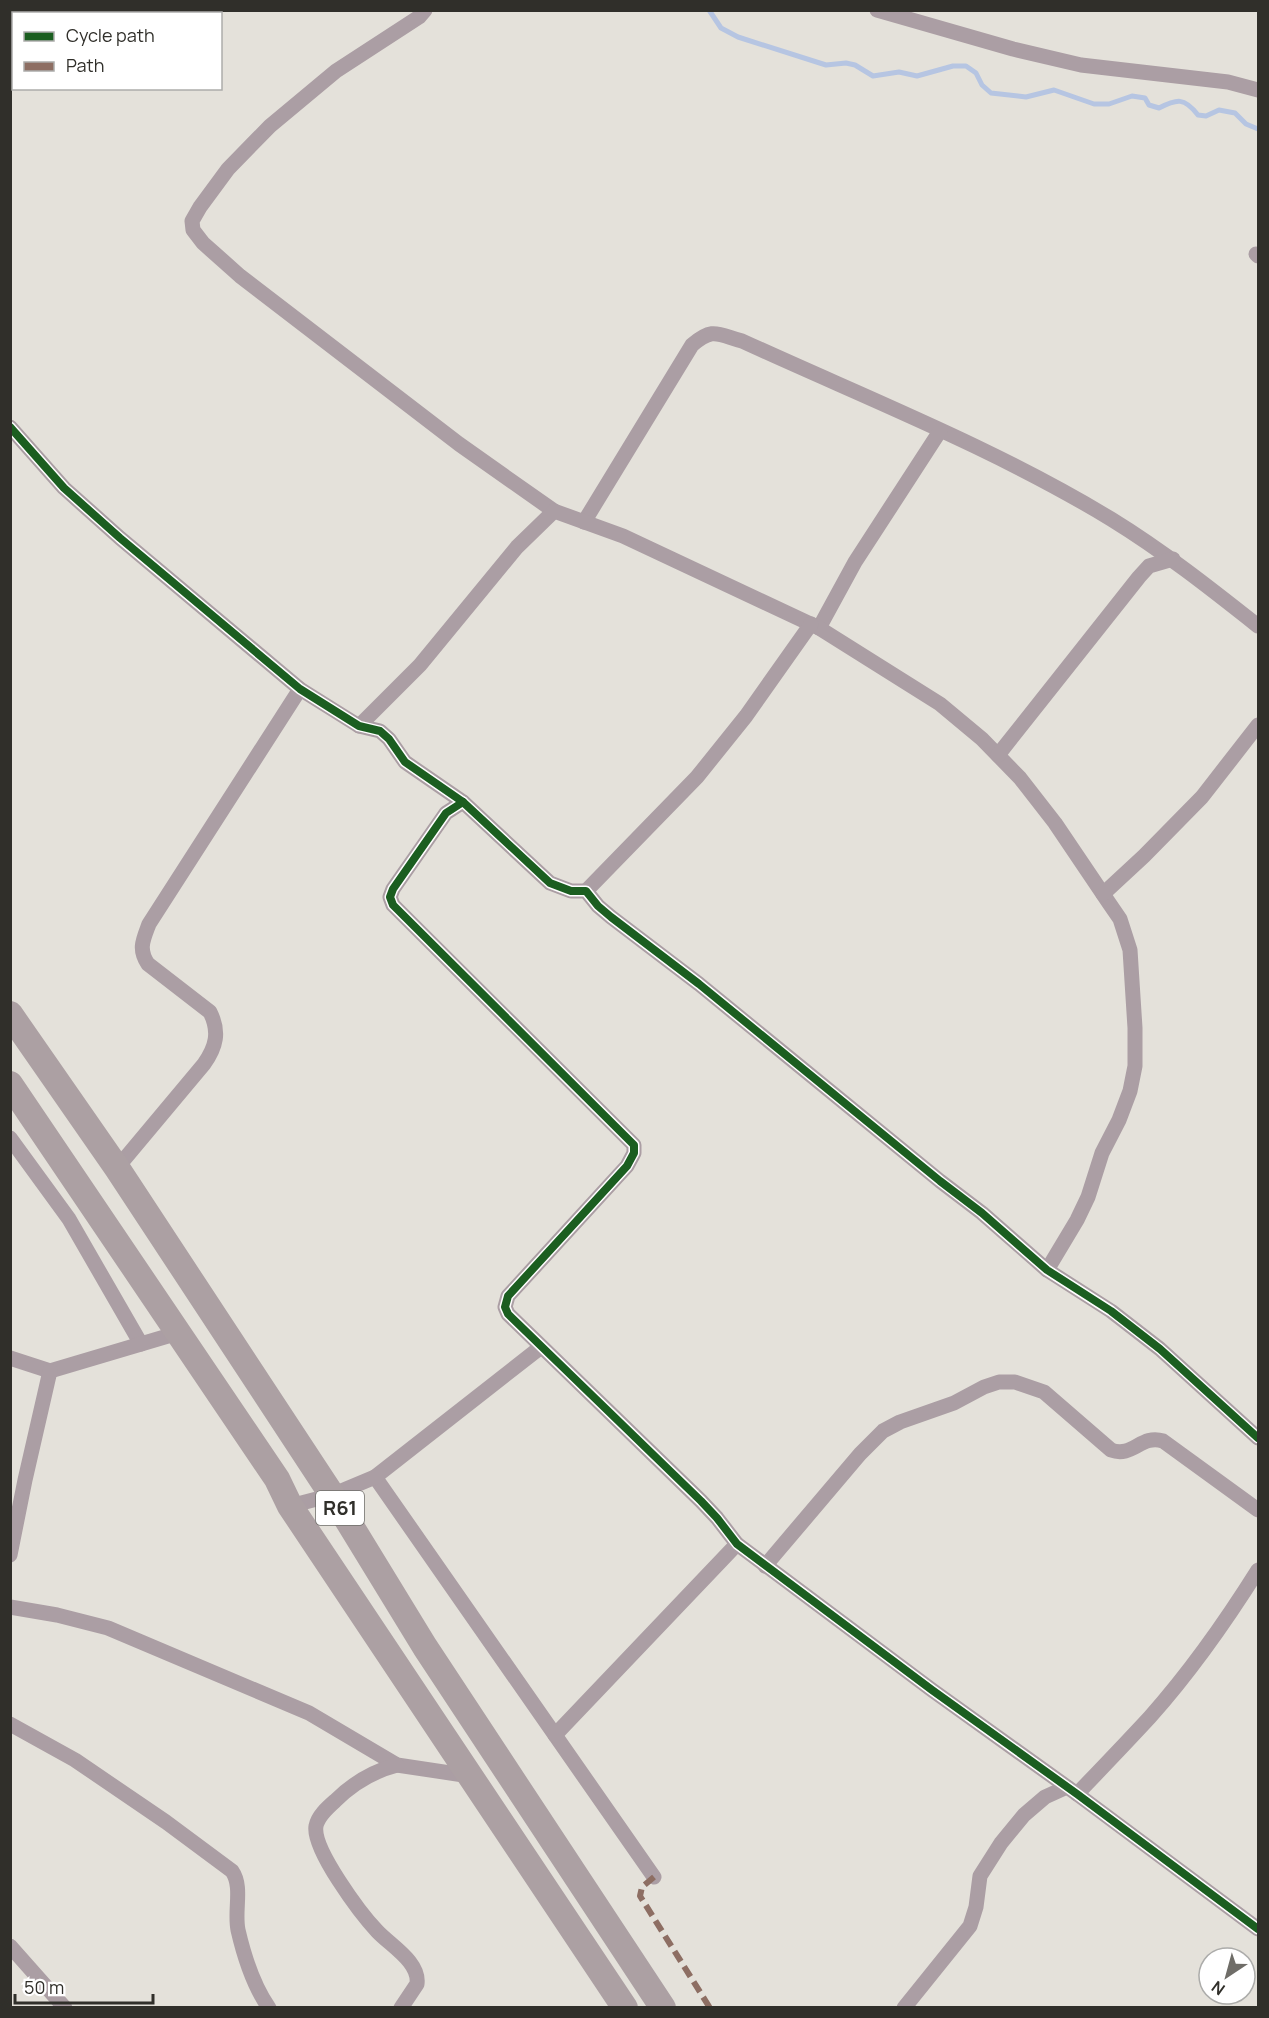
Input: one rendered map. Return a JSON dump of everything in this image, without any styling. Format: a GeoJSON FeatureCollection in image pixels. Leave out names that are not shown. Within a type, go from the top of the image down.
{"type":"FeatureCollection","features":[{"type":"Feature","properties":{"kind":"main road","name":"R61"},"geometry":{"type":"LineString","coordinates":[[10,1014],[117,1168],[332,1495],[424,1647],[663,2007]]}},
{"type":"Feature","properties":{"kind":"main road","name":"R61"},"geometry":{"type":"LineString","coordinates":[[10,1084],[277,1479],[290,1506],[625,2007]]}},
{"type":"Feature","properties":{"kind":"street"},"geometry":{"type":"LineString","coordinates":[[426,10],[419,17],[336,71],[270,126],[228,169],[200,207],[192,221],[193,230],[203,243],[240,276],[459,444],[554,511],[623,536],[815,626],[940,704],[1020,777],[1120,919],[1130,950],[1135,1028],[1135,1066],[1130,1091],[1119,1120],[1102,1153],[1088,1197],[1047,1270]]}},
{"type":"Feature","properties":{"kind":"street"},"geometry":{"type":"LineString","coordinates":[[877,10],[1013,49],[1081,65],[1228,82],[1258,90]]}},
{"type":"Feature","properties":{"kind":"street"},"geometry":{"type":"LineString","coordinates":[[584,522],[692,345],[704,334],[713,333],[742,341],[1020,468],[1110,519],[1173,559],[1258,626]]}},
{"type":"Feature","properties":{"kind":"street"},"geometry":{"type":"LineString","coordinates":[[10,427],[34,452],[50,475],[72,495],[300,688],[359,726],[380,731],[389,739],[405,762],[463,802],[550,884],[571,891],[586,891],[697,777],[746,716],[815,626],[940,431]]}},
{"type":"Feature","properties":{"kind":"street"},"geometry":{"type":"LineString","coordinates":[[359,726],[420,665],[517,547],[554,511]]}},
{"type":"Feature","properties":{"kind":"street"},"geometry":{"type":"LineString","coordinates":[[998,755],[1139,577],[1149,566],[1173,559]]}},
{"type":"Feature","properties":{"kind":"street"},"geometry":{"type":"LineString","coordinates":[[117,1168],[204,1064],[211,1054],[216,1037],[215,1022],[210,1012],[148,964],[142,956],[141,944],[149,924],[300,688]]}},
{"type":"Feature","properties":{"kind":"street"},"geometry":{"type":"LineString","coordinates":[[1103,894],[1202,797],[1258,724]]}},
{"type":"Feature","properties":{"kind":"street"},"geometry":{"type":"LineString","coordinates":[[463,802],[446,813],[393,889],[390,897],[393,905],[634,1145],[634,1153],[627,1166],[508,1296],[505,1307],[508,1314],[701,1501],[737,1544],[1258,1929]]}},
{"type":"Feature","properties":{"kind":"street"},"geometry":{"type":"LineString","coordinates":[[586,891],[611,917],[699,984],[982,1213],[1047,1270],[1111,1311],[1256,1430]]}},
{"type":"Feature","properties":{"kind":"street"},"geometry":{"type":"LineString","coordinates":[[10,1138],[69,1219],[141,1344]]}},
{"type":"Feature","properties":{"kind":"street"},"geometry":{"type":"LineString","coordinates":[[10,1358],[50,1371],[178,1333]]}},
{"type":"Feature","properties":{"kind":"street"},"geometry":{"type":"LineString","coordinates":[[290,1506],[332,1495],[375,1477],[541,1347]]}},
{"type":"Feature","properties":{"kind":"street"},"geometry":{"type":"LineString","coordinates":[[10,1556],[18,1479],[50,1371]]}},
{"type":"Feature","properties":{"kind":"street"},"geometry":{"type":"LineString","coordinates":[[765,1566],[860,1454],[883,1431],[900,1422],[954,1403],[984,1387],[999,1382],[1016,1382],[1044,1392],[1112,1450],[1119,1453],[1155,1438],[1163,1441],[1258,1510]]}},
{"type":"Feature","properties":{"kind":"street"},"geometry":{"type":"LineString","coordinates":[[375,1477],[654,1877]]}},
{"type":"Feature","properties":{"kind":"street"},"geometry":{"type":"LineString","coordinates":[[555,1735],[737,1544]]}},
{"type":"Feature","properties":{"kind":"street"},"geometry":{"type":"LineString","coordinates":[[904,2007],[970,1926],[976,1907],[980,1876],[1001,1843],[1024,1815],[1045,1797],[1072,1790],[1150,1717],[1232,1611],[1258,1570]]}},
{"type":"Feature","properties":{"kind":"street"},"geometry":{"type":"LineString","coordinates":[[10,1607],[57,1615],[108,1628],[309,1713],[398,1765],[470,1776]]}},
{"type":"Feature","properties":{"kind":"street"},"geometry":{"type":"LineString","coordinates":[[10,1725],[75,1760],[166,1822],[232,1871],[237,1878],[238,1885],[236,1904],[238,1928],[250,1971],[268,2007]]}},
{"type":"Feature","properties":{"kind":"street"},"geometry":{"type":"LineString","coordinates":[[398,1765],[362,1779],[323,1812],[316,1827],[324,1858],[352,1898],[376,1930],[415,1968],[417,1984],[400,2007]]}},
{"type":"Feature","properties":{"kind":"street"},"geometry":{"type":"LineString","coordinates":[[10,1946],[65,2007]]}},
{"type":"Feature","properties":{"kind":"waterway"},"geometry":{"type":"LineString","coordinates":[[709,10],[721,28],[738,37],[826,65],[846,63],[855,65],[873,76],[899,72],[917,76],[953,66],[966,66],[976,73],[982,85],[991,93],[1026,97],[1054,90],[1094,104],[1109,104],[1132,96],[1145,98],[1149,105],[1159,108],[1180,101],[1189,105],[1198,115],[1206,116],[1219,110],[1235,113],[1246,124],[1258,129]]}},
{"type":"Feature","properties":{"kind":"marked path"},"geometry":{"type":"LineString","coordinates":[[654,1877],[642,1887],[640,1896],[710,2008]]}},
{"type":"Feature","properties":{"kind":"cycle path"},"geometry":{"type":"LineString","coordinates":[[10,427],[64,488],[300,689],[359,726],[380,731],[389,739],[405,762],[463,802],[550,883],[571,891],[586,891],[611,917],[699,984],[982,1213],[1047,1270],[1111,1311],[1160,1349],[1258,1438]]}},
{"type":"Feature","properties":{"kind":"cycle path"},"geometry":{"type":"LineString","coordinates":[[463,802],[446,813],[393,889],[390,897],[393,905],[634,1145],[634,1153],[627,1166],[508,1296],[505,1307],[508,1314],[701,1501],[737,1544],[1258,1929]]}}]}
